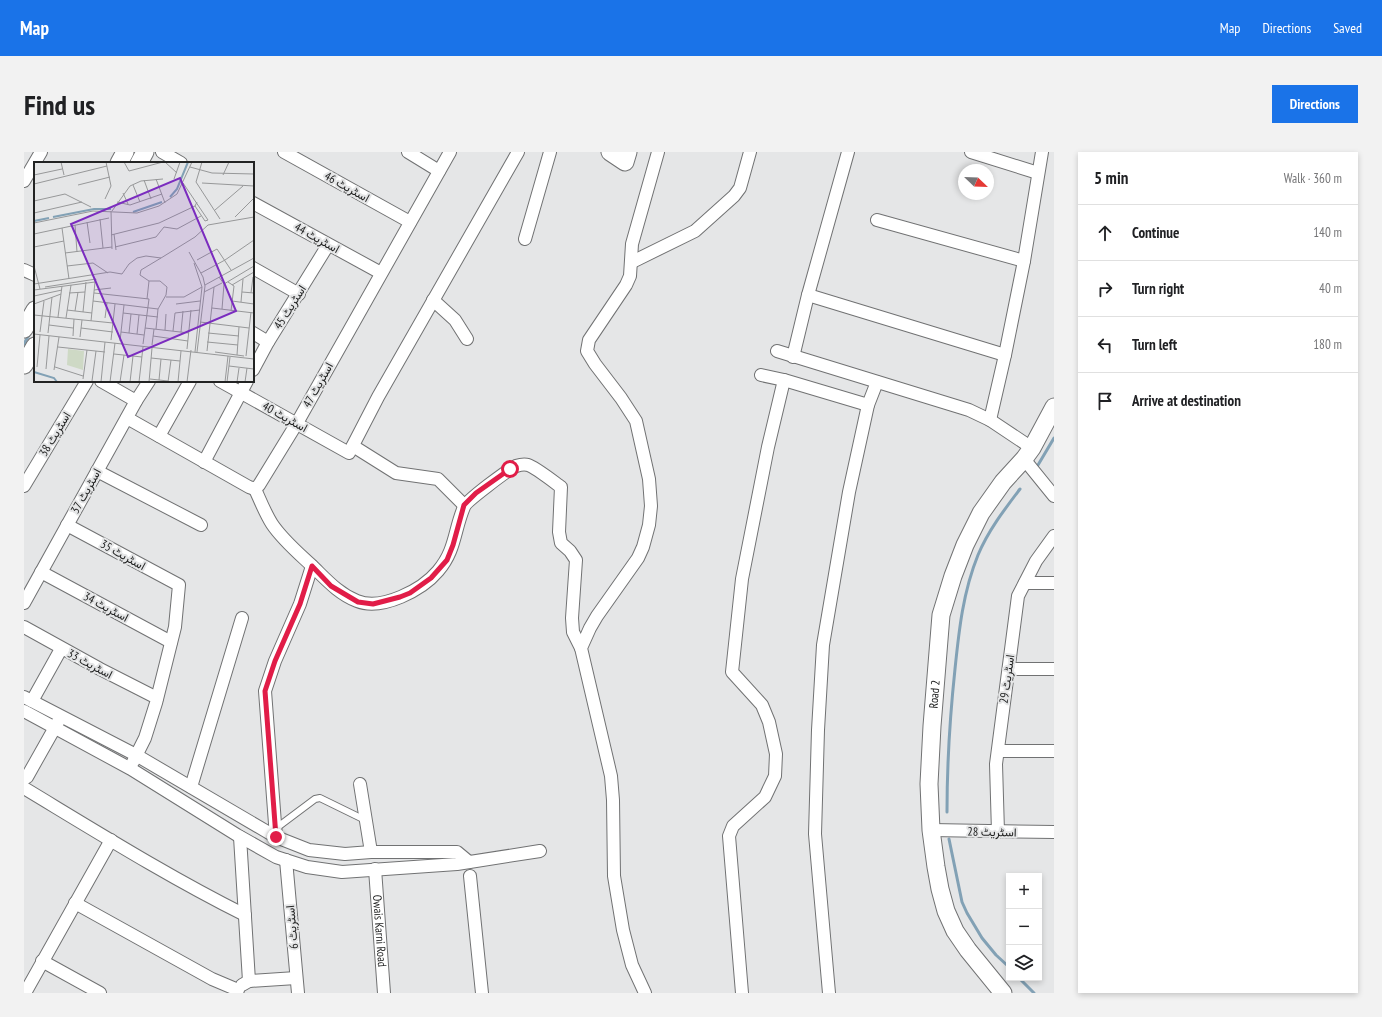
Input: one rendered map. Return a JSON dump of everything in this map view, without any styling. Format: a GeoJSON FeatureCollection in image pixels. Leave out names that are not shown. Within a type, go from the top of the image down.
{"type":"FeatureCollection","features":[{"type":"Feature","properties":{"kind":"street"},"geometry":{"type":"LineString","coordinates":[[34,162],[40,152]]}},
{"type":"Feature","properties":{"kind":"street"},"geometry":{"type":"LineString","coordinates":[[120,162],[125,152]]}},
{"type":"Feature","properties":{"kind":"street"},"geometry":{"type":"LineString","coordinates":[[140,162],[146,152]]}},
{"type":"Feature","properties":{"kind":"street"},"geometry":{"type":"LineString","coordinates":[[162,152],[179,162]]}},
{"type":"Feature","properties":{"kind":"street","name":"اسٹریٹ 46"},"geometry":{"type":"LineString","coordinates":[[285,152],[410,222]]}},
{"type":"Feature","properties":{"kind":"street"},"geometry":{"type":"LineString","coordinates":[[408,152],[439,171]]}},
{"type":"Feature","properties":{"kind":"street","name":"اسٹریٹ 47"},"geometry":{"type":"LineString","coordinates":[[255,489],[259,485],[297,423],[450,152]]}},
{"type":"Feature","properties":{"kind":"street"},"geometry":{"type":"LineString","coordinates":[[351,449],[378,397],[518,152]]}},
{"type":"Feature","properties":{"kind":"street"},"geometry":{"type":"LineString","coordinates":[[525,239],[550,152]]}},
{"type":"Feature","properties":{"kind":"street"},"geometry":{"type":"LineString","coordinates":[[610,152],[625,162],[628,152]]}},
{"type":"Feature","properties":{"kind":"street"},"geometry":{"type":"LineString","coordinates":[[581,648],[597,616],[638,558],[643,547],[650,519],[652,506],[651,492],[636,421],[586,351],[588,340],[626,285],[630,276],[632,244],[658,152]]}},
{"type":"Feature","properties":{"kind":"street"},"geometry":{"type":"LineString","coordinates":[[632,262],[694,231],[734,196],[740,188],[750,152]]}},
{"type":"Feature","properties":{"kind":"street"},"geometry":{"type":"LineString","coordinates":[[793,356],[808,295],[848,152]]}},
{"type":"Feature","properties":{"kind":"street"},"geometry":{"type":"LineString","coordinates":[[971,152],[1038,173]]}},
{"type":"Feature","properties":{"kind":"street"},"geometry":{"type":"LineString","coordinates":[[990,420],[1024,262],[1042,152]]}},
{"type":"Feature","properties":{"kind":"street"},"geometry":{"type":"LineString","coordinates":[[24,181],[34,163]]}},
{"type":"Feature","properties":{"kind":"street","name":"اسٹریٹ 44"},"geometry":{"type":"LineString","coordinates":[[254,204],[381,273]]}},
{"type":"Feature","properties":{"kind":"street"},"geometry":{"type":"LineString","coordinates":[[877,220],[1024,262]]}},
{"type":"Feature","properties":{"kind":"street","name":"اسٹریٹ 45"},"geometry":{"type":"LineString","coordinates":[[254,368],[268,342],[328,245]]}},
{"type":"Feature","properties":{"kind":"street"},"geometry":{"type":"LineString","coordinates":[[254,269],[298,294]]}},
{"type":"Feature","properties":{"kind":"street"},"geometry":{"type":"LineString","coordinates":[[24,270],[34,275]]}},
{"type":"Feature","properties":{"kind":"street"},"geometry":{"type":"LineString","coordinates":[[808,295],[1005,355]]}},
{"type":"Feature","properties":{"kind":"street"},"geometry":{"type":"LineString","coordinates":[[433,300],[455,320],[467,339]]}},
{"type":"Feature","properties":{"kind":"street"},"geometry":{"type":"LineString","coordinates":[[24,329],[34,312]]}},
{"type":"Feature","properties":{"kind":"street"},"geometry":{"type":"LineString","coordinates":[[254,335],[268,342]]}},
{"type":"Feature","properties":{"kind":"street"},"geometry":{"type":"LineString","coordinates":[[24,365],[34,348]]}},
{"type":"Feature","properties":{"kind":"street"},"geometry":{"type":"LineString","coordinates":[[777,351],[969,410],[990,420],[1028,454],[1054,496]]}},
{"type":"Feature","properties":{"kind":"street"},"geometry":{"type":"LineString","coordinates":[[761,375],[784,380],[868,405]]}},
{"type":"Feature","properties":{"kind":"street"},"geometry":{"type":"LineString","coordinates":[[742,993],[729,836],[733,826],[765,797],[775,776],[776,754],[769,722],[762,706],[732,672],[742,579],[768,447],[784,380]]}},
{"type":"Feature","properties":{"kind":"street","name":"اسٹریٹ 38"},"geometry":{"type":"LineString","coordinates":[[24,486],[86,382]]}},
{"type":"Feature","properties":{"kind":"street"},"geometry":{"type":"LineString","coordinates":[[103,382],[136,401]]}},
{"type":"Feature","properties":{"kind":"street","name":"اسٹریٹ 37"},"geometry":{"type":"LineString","coordinates":[[24,603],[136,401],[148,382]]}},
{"type":"Feature","properties":{"kind":"street"},"geometry":{"type":"LineString","coordinates":[[159,436],[189,382]]}},
{"type":"Feature","properties":{"kind":"street","name":"اسٹریٹ 40"},"geometry":{"type":"LineString","coordinates":[[222,382],[297,423],[396,473],[438,479],[464,505]]}},
{"type":"Feature","properties":{"kind":"street"},"geometry":{"type":"LineString","coordinates":[[204,462],[246,382]]}},
{"type":"Feature","properties":{"kind":"street"},"geometry":{"type":"LineString","coordinates":[[828,993],[815,834],[818,730],[823,645],[849,492],[868,405],[877,382]]}},
{"type":"Feature","properties":{"kind":"street","name":"Road 2"},"geometry":{"type":"LineString","coordinates":[[1003,993],[968,950],[955,931],[946,911],[940,889],[931,830],[929,784],[941,615],[962,551],[981,513],[1003,482],[1028,454],[1054,407]]}},
{"type":"Feature","properties":{"kind":"street"},"geometry":{"type":"LineString","coordinates":[[127,418],[255,489],[269,518],[280,534],[331,586],[358,602],[373,604],[405,595],[431,578],[447,560],[453,545],[464,505],[476,493],[517,466],[529,465],[561,487],[559,532],[561,543],[570,551],[576,560],[572,618],[573,632],[581,648],[611,776],[613,800],[614,876],[620,917],[632,965],[645,993]]}},
{"type":"Feature","properties":{"kind":"street"},"geometry":{"type":"LineString","coordinates":[[97,471],[201,525]]}},
{"type":"Feature","properties":{"kind":"street","name":"اسٹریٹ 35"},"geometry":{"type":"LineString","coordinates":[[67,525],[179,585],[175,627],[171,642]]}},
{"type":"Feature","properties":{"kind":"street","name":"اسٹریٹ 29"},"geometry":{"type":"LineString","coordinates":[[998,832],[996,764],[1018,596],[1036,561],[1054,536]]}},
{"type":"Feature","properties":{"kind":"street"},"geometry":{"type":"LineString","coordinates":[[275,833],[265,691],[275,661],[300,604],[312,566]]}},
{"type":"Feature","properties":{"kind":"street","name":"اسٹریٹ 34"},"geometry":{"type":"LineString","coordinates":[[41,572],[171,642]]}},
{"type":"Feature","properties":{"kind":"street"},"geometry":{"type":"LineString","coordinates":[[1025,583],[1054,583]]}},
{"type":"Feature","properties":{"kind":"street"},"geometry":{"type":"LineString","coordinates":[[191,788],[242,618]]}},
{"type":"Feature","properties":{"kind":"street","name":"اسٹریٹ 33"},"geometry":{"type":"LineString","coordinates":[[24,627],[61,649],[157,698]]}},
{"type":"Feature","properties":{"kind":"street"},"geometry":{"type":"LineString","coordinates":[[131,769],[145,738],[171,642]]}},
{"type":"Feature","properties":{"kind":"street"},"geometry":{"type":"LineString","coordinates":[[61,649],[28,699],[136,756],[191,788],[275,833],[309,850],[345,854],[371,852],[457,852],[469,862]]}},
{"type":"Feature","properties":{"kind":"street"},"geometry":{"type":"LineString","coordinates":[[1009,669],[1054,669]]}},
{"type":"Feature","properties":{"kind":"street"},"geometry":{"type":"LineString","coordinates":[[24,711],[54,729],[131,769],[240,837],[276,857],[307,866],[342,872],[457,864],[540,851]]}},
{"type":"Feature","properties":{"kind":"street"},"geometry":{"type":"LineString","coordinates":[[24,779],[27,777],[61,717]]}},
{"type":"Feature","properties":{"kind":"street"},"geometry":{"type":"LineString","coordinates":[[998,751],[1054,751]]}},
{"type":"Feature","properties":{"kind":"street"},"geometry":{"type":"LineString","coordinates":[[360,784],[371,852]]}},
{"type":"Feature","properties":{"kind":"street"},"geometry":{"type":"LineString","coordinates":[[24,788],[111,840],[221,903],[245,915]]}},
{"type":"Feature","properties":{"kind":"street","name":"اسٹریٹ 28"},"geometry":{"type":"LineString","coordinates":[[931,830],[1054,832]]}},
{"type":"Feature","properties":{"kind":"street"},"geometry":{"type":"LineString","coordinates":[[240,837],[249,981]]}},
{"type":"Feature","properties":{"kind":"street"},"geometry":{"type":"LineString","coordinates":[[25,993],[42,960],[111,840]]}},
{"type":"Feature","properties":{"kind":"street","name":"اسٹریٹ 6"},"geometry":{"type":"LineString","coordinates":[[286,860],[298,993]]}},
{"type":"Feature","properties":{"kind":"street","name":"Owais Karni Road"},"geometry":{"type":"LineString","coordinates":[[375,869],[384,993]]}},
{"type":"Feature","properties":{"kind":"street"},"geometry":{"type":"LineString","coordinates":[[470,876],[482,993]]}},
{"type":"Feature","properties":{"kind":"street"},"geometry":{"type":"LineString","coordinates":[[75,903],[212,980],[238,992],[242,984],[249,981],[296,978]]}},
{"type":"Feature","properties":{"kind":"street"},"geometry":{"type":"LineString","coordinates":[[42,960],[100,993]]}},
{"type":"Feature","properties":{"kind":"lane"},"geometry":{"type":"LineString","coordinates":[[275,833],[315,799],[320,798],[365,820]]}},
{"type":"Feature","properties":{"kind":"waterway"},"geometry":{"type":"LineString","coordinates":[[24,344],[30,333]]}},
{"type":"Feature","properties":{"kind":"waterway"},"geometry":{"type":"LineString","coordinates":[[1038,465],[1054,438]]}},
{"type":"Feature","properties":{"kind":"waterway"},"geometry":{"type":"LineString","coordinates":[[947,812],[948,758],[952,704],[958,640],[965,597],[973,569],[982,546],[997,521],[1020,489]]}},
{"type":"Feature","properties":{"kind":"waterway"},"geometry":{"type":"LineString","coordinates":[[949,839],[962,902],[967,913],[982,938],[1006,964]]}},
{"type":"Feature","properties":{"kind":"waterway"},"geometry":{"type":"LineString","coordinates":[[1022,981],[1034,993]]}},
{"type":"Feature","properties":{"kind":"route"},"geometry":{"type":"LineString","coordinates":[[276,837],[265,691],[275,661],[300,604],[312,566],[331,586],[358,602],[373,604],[410,593],[431,578],[447,560],[451,553],[464,505],[476,493],[510,469]]}}]}
